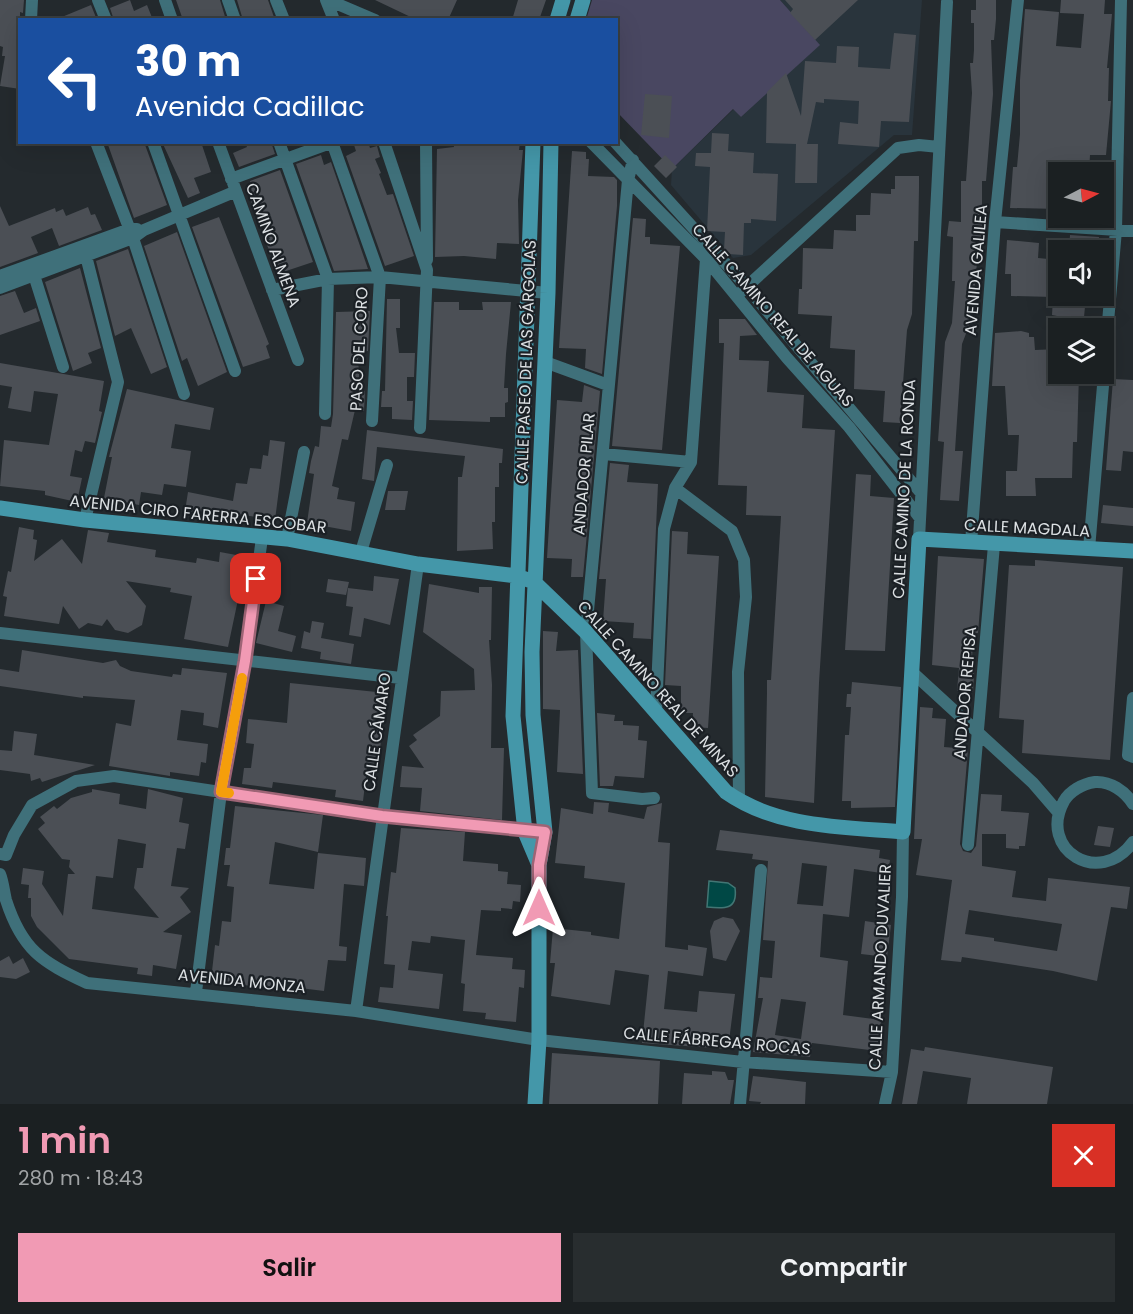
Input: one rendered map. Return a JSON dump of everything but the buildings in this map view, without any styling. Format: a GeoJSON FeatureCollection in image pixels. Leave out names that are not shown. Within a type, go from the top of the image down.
{"type":"FeatureCollection","features":[{"type":"Feature","properties":{"kind":"street"},"geometry":{"type":"LineString","coordinates":[[31,18],[32,0]]}},
{"type":"Feature","properties":{"kind":"street"},"geometry":{"type":"LineString","coordinates":[[98,0],[105,18]]}},
{"type":"Feature","properties":{"kind":"street"},"geometry":{"type":"LineString","coordinates":[[165,0],[171,18]]}},
{"type":"Feature","properties":{"kind":"street"},"geometry":{"type":"LineString","coordinates":[[228,0],[234,18]]}},
{"type":"Feature","properties":{"kind":"street"},"geometry":{"type":"LineString","coordinates":[[276,0],[283,18]]}},
{"type":"Feature","properties":{"kind":"street"},"geometry":{"type":"LineString","coordinates":[[327,0],[333,18]]}},
{"type":"Feature","properties":{"kind":"street"},"geometry":{"type":"LineString","coordinates":[[327,0],[370,18]]}},
{"type":"Feature","properties":{"kind":"street"},"geometry":{"type":"LineString","coordinates":[[558,18],[563,0]]}},
{"type":"Feature","properties":{"kind":"street"},"geometry":{"type":"LineString","coordinates":[[578,18],[583,0]]}},
{"type":"Feature","properties":{"kind":"street","name":"AVENIDA GALILEA"},"geometry":{"type":"LineString","coordinates":[[971,543],[995,222],[1018,0]]}},
{"type":"Feature","properties":{"kind":"street"},"geometry":{"type":"LineString","coordinates":[[1108,318],[1116,230],[1121,0]]}},
{"type":"Feature","properties":{"kind":"street","name":"CALLE CAMINO DE LA RONDA"},"geometry":{"type":"LineString","coordinates":[[903,832],[947,2]]}},
{"type":"Feature","properties":{"kind":"street"},"geometry":{"type":"LineString","coordinates":[[97,144],[132,233],[184,394]]}},
{"type":"Feature","properties":{"kind":"street"},"geometry":{"type":"LineString","coordinates":[[154,144],[235,371]]}},
{"type":"Feature","properties":{"kind":"street","name":"CAMINO ALMENA"},"geometry":{"type":"LineString","coordinates":[[219,144],[234,192],[298,360]]}},
{"type":"Feature","properties":{"kind":"street"},"geometry":{"type":"LineString","coordinates":[[280,144],[328,279],[325,414]]}},
{"type":"Feature","properties":{"kind":"street"},"geometry":{"type":"LineString","coordinates":[[231,179],[329,144]]}},
{"type":"Feature","properties":{"kind":"street","name":"PASO DEL CORO"},"geometry":{"type":"LineString","coordinates":[[332,144],[380,277],[372,421]]}},
{"type":"Feature","properties":{"kind":"street"},"geometry":{"type":"LineString","coordinates":[[385,144],[427,275]]}},
{"type":"Feature","properties":{"kind":"street"},"geometry":{"type":"LineString","coordinates":[[420,428],[427,275],[426,144]]}},
{"type":"Feature","properties":{"kind":"street","name":"CALLE PASEO DE LAS GÁRGOLAS"},"geometry":{"type":"LineString","coordinates":[[533,144],[513,716],[525,832],[539,865]]}},
{"type":"Feature","properties":{"kind":"street","name":"CALLE PASEO DE LAS GÁRGOLAS"},"geometry":{"type":"LineString","coordinates":[[539,865],[545,832],[533,715],[534,582],[548,293],[550,144]]}},
{"type":"Feature","properties":{"kind":"street","name":"CALLE CAMINO REAL DE AGUAS"},"geometry":{"type":"LineString","coordinates":[[593,144],[706,259],[849,427],[920,518]]}},
{"type":"Feature","properties":{"kind":"street","name":"CALLE CAMINO REAL DE AGUAS"},"geometry":{"type":"LineString","coordinates":[[617,144],[747,287],[921,493]]}},
{"type":"Feature","properties":{"kind":"street"},"geometry":{"type":"LineString","coordinates":[[736,296],[898,148],[919,145],[939,147]]}},
{"type":"Feature","properties":{"kind":"street","name":"ANDADOR PILAR"},"geometry":{"type":"LineString","coordinates":[[633,160],[628,180],[586,632],[592,793],[642,799],[654,798]]}},
{"type":"Feature","properties":{"kind":"street"},"geometry":{"type":"LineString","coordinates":[[0,276],[144,230],[234,192]]}},
{"type":"Feature","properties":{"kind":"street"},"geometry":{"type":"LineString","coordinates":[[995,222],[1133,231]]}},
{"type":"Feature","properties":{"kind":"street"},"geometry":{"type":"LineString","coordinates":[[0,288],[86,255],[132,233]]}},
{"type":"Feature","properties":{"kind":"street"},"geometry":{"type":"LineString","coordinates":[[656,712],[664,529],[675,488],[691,462],[706,259],[711,247]]}},
{"type":"Feature","properties":{"kind":"street"},"geometry":{"type":"LineString","coordinates":[[85,520],[118,382],[86,255]]}},
{"type":"Feature","properties":{"kind":"street"},"geometry":{"type":"LineString","coordinates":[[34,275],[63,367]]}},
{"type":"Feature","properties":{"kind":"street"},"geometry":{"type":"LineString","coordinates":[[272,290],[328,279],[427,275],[548,293]]}},
{"type":"Feature","properties":{"kind":"street"},"geometry":{"type":"LineString","coordinates":[[545,362],[608,385]]}},
{"type":"Feature","properties":{"kind":"street"},"geometry":{"type":"LineString","coordinates":[[1089,549],[1103,384]]}},
{"type":"Feature","properties":{"kind":"street"},"geometry":{"type":"LineString","coordinates":[[286,539],[304,452]]}},
{"type":"Feature","properties":{"kind":"street"},"geometry":{"type":"LineString","coordinates":[[603,454],[691,462]]}},
{"type":"Feature","properties":{"kind":"street"},"geometry":{"type":"LineString","coordinates":[[361,552],[387,465]]}},
{"type":"Feature","properties":{"kind":"street"},"geometry":{"type":"LineString","coordinates":[[675,488],[732,531],[744,560],[746,597],[738,672],[739,801]]}},
{"type":"Feature","properties":{"kind":"street","name":"AVENIDA CIRO FARERRA ESCOBAR"},"geometry":{"type":"LineString","coordinates":[[0,508],[85,520],[286,539],[418,564],[517,576],[534,582]]}},
{"type":"Feature","properties":{"kind":"street"},"geometry":{"type":"LineString","coordinates":[[196,992],[221,792],[245,661],[262,538]]}},
{"type":"Feature","properties":{"kind":"street","name":"CALLE MAGDALA"},"geometry":{"type":"LineString","coordinates":[[919,538],[994,545],[1133,551]]}},
{"type":"Feature","properties":{"kind":"street","name":"ANDADOR REPISA"},"geometry":{"type":"LineString","coordinates":[[968,845],[994,545]]}},
{"type":"Feature","properties":{"kind":"street","name":"CALLE CÁMARO"},"geometry":{"type":"LineString","coordinates":[[356,1011],[418,564]]}},
{"type":"Feature","properties":{"kind":"street","name":"CALLE CAMINO REAL DE MINAS"},"geometry":{"type":"LineString","coordinates":[[534,582],[586,632],[726,792],[739,801],[802,823],[903,832]]}},
{"type":"Feature","properties":{"kind":"street"},"geometry":{"type":"LineString","coordinates":[[0,633],[401,678]]}},
{"type":"Feature","properties":{"kind":"street"},"geometry":{"type":"LineString","coordinates":[[912,672],[1033,783],[1058,812]]}},
{"type":"Feature","properties":{"kind":"street"},"geometry":{"type":"LineString","coordinates":[[1133,698],[1128,755],[1133,757]]}},
{"type":"Feature","properties":{"kind":"street"},"geometry":{"type":"LineString","coordinates":[[3,854],[32,805],[76,781],[114,776],[382,816],[525,832],[545,832]]}},
{"type":"Feature","properties":{"kind":"street"},"geometry":{"type":"LineString","coordinates":[[1133,804],[1120,789],[1095,782],[1078,787],[1067,796],[1058,812],[1059,835],[1065,847],[1075,857],[1088,863],[1111,861],[1124,854],[1133,842]]}},
{"type":"Feature","properties":{"kind":"street","name":"CALLE ARMANDO DUVALIER"},"geometry":{"type":"LineString","coordinates":[[885,1104],[892,1072],[902,897],[903,832]]}},
{"type":"Feature","properties":{"kind":"street"},"geometry":{"type":"LineString","coordinates":[[535,1104],[539,1040],[539,865]]}},
{"type":"Feature","properties":{"kind":"street"},"geometry":{"type":"LineString","coordinates":[[740,1104],[761,870]]}},
{"type":"Feature","properties":{"kind":"street","name":"AVENIDA MONZA"},"geometry":{"type":"LineString","coordinates":[[0,874],[6,900],[23,940],[49,965],[87,983],[196,992],[356,1011],[539,1040]]}},
{"type":"Feature","properties":{"kind":"street","name":"CALLE FÁBREGAS ROCAS"},"geometry":{"type":"LineString","coordinates":[[539,1040],[743,1062],[892,1072]]}},
{"type":"Feature","properties":{"kind":"shaded area"},"geometry":{"type":"Polygon","coordinates":[[[592,0],[780,0],[820,45],[741,117],[733,109],[672,169],[618,113],[618,18],[587,18],[592,0]]]}},
{"type":"Feature","properties":{"kind":"shaded area"},"geometry":{"type":"Polygon","coordinates":[[[780,0],[922,0],[912,135],[894,135],[751,255],[733,258],[671,185],[672,169],[734,109],[741,117],[819,45],[780,0]]]}},
{"type":"Feature","properties":{"kind":"shaded area"},"geometry":{"type":"Polygon","coordinates":[[[709,881],[728,883],[735,888],[732,904],[724,908],[707,907],[709,881]]]}},
{"type":"Feature","properties":{"kind":"slow traffic"},"geometry":{"type":"LineString","coordinates":[[229,793],[221,792],[242,678]]}},
{"type":"Feature","properties":{"kind":"route"},"geometry":{"type":"LineString","coordinates":[[256,579],[245,661],[221,792],[382,816],[525,832],[545,832],[539,865],[539,908]]}}]}
